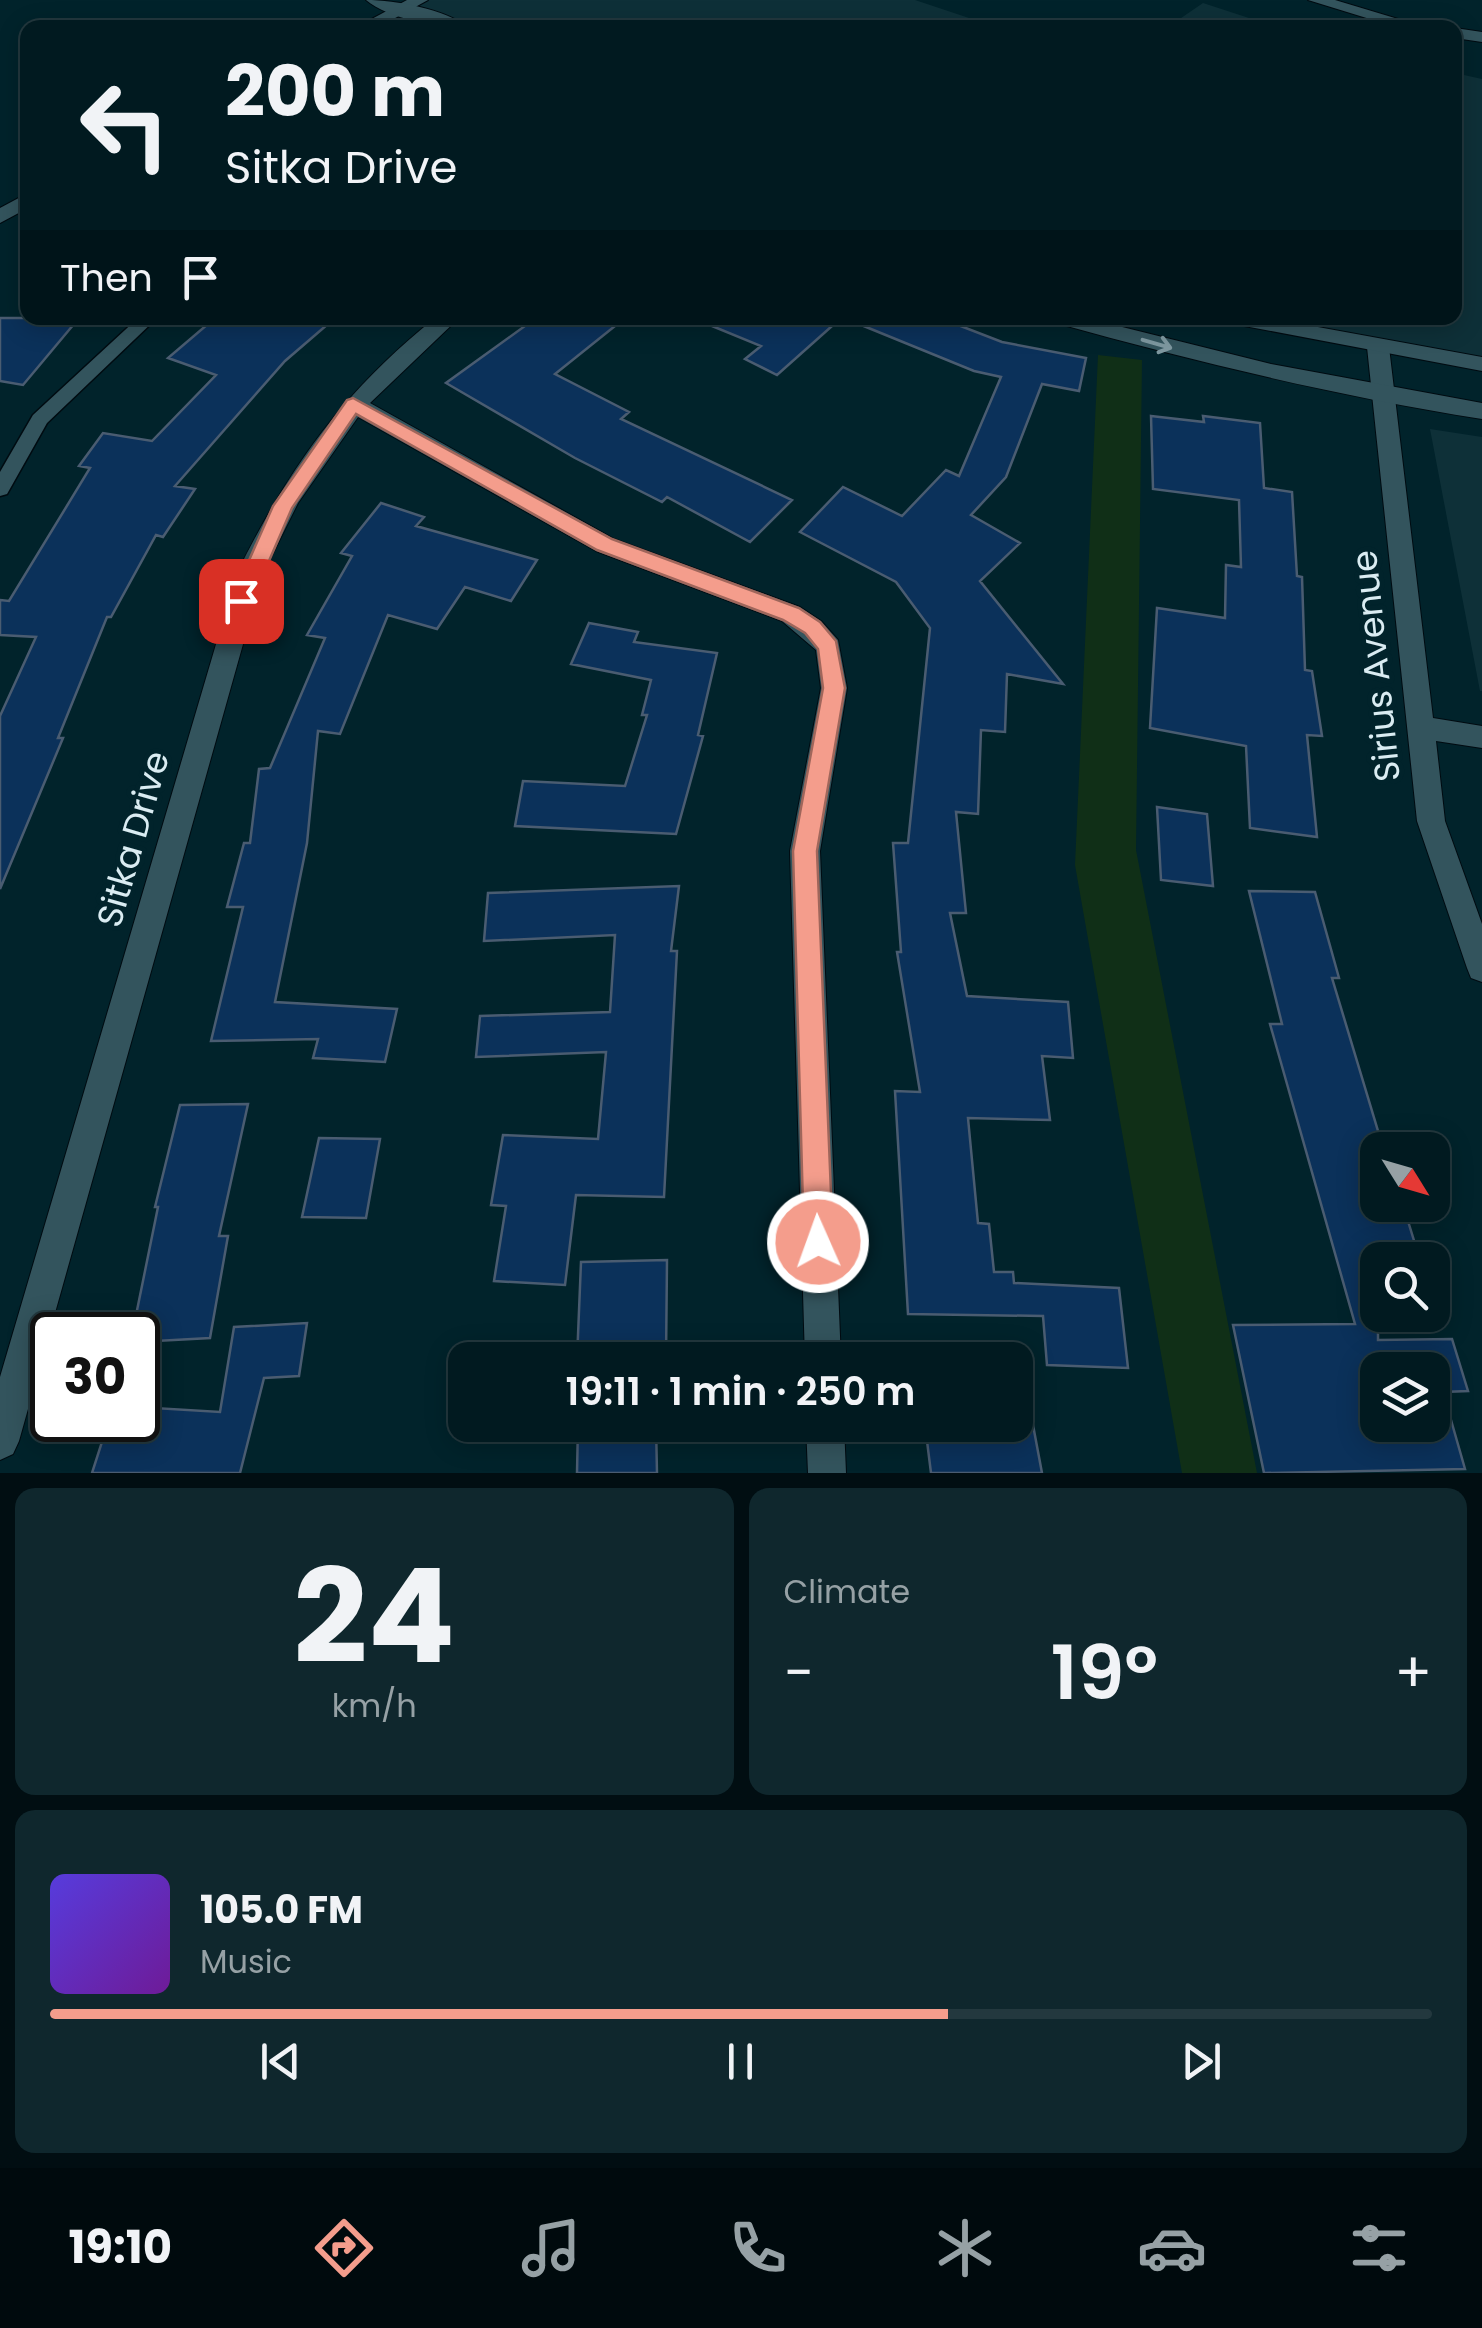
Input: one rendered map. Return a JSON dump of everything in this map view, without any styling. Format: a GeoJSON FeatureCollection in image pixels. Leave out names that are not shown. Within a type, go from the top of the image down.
{"type":"FeatureCollection","features":[{"type":"Feature","properties":{"kind":"street"},"geometry":{"type":"LineString","coordinates":[[374,0],[399,19],[444,20]]}},
{"type":"Feature","properties":{"kind":"street"},"geometry":{"type":"LineString","coordinates":[[399,19],[420,0]]}},
{"type":"Feature","properties":{"kind":"street"},"geometry":{"type":"LineString","coordinates":[[1316,0],[1390,20]]}},
{"type":"Feature","properties":{"kind":"street","name":"Sitka Drive"},"geometry":{"type":"LineString","coordinates":[[0,1441],[250,573],[296,483],[353,404],[412,345],[439,325]]}},
{"type":"Feature","properties":{"kind":"street"},"geometry":{"type":"LineString","coordinates":[[1088,325],[1201,356],[1384,397],[1482,410]]}},
{"type":"Feature","properties":{"kind":"street"},"geometry":{"type":"LineString","coordinates":[[1271,325],[1378,348],[1482,364]]}},
{"type":"Feature","properties":{"kind":"street","name":"Sirius Avenue"},"geometry":{"type":"LineString","coordinates":[[1378,348],[1431,821],[1482,968]]}},
{"type":"Feature","properties":{"kind":"street"},"geometry":{"type":"LineString","coordinates":[[353,404],[604,545],[791,614],[812,628],[828,646],[834,688],[805,851],[821,1342]]}},
{"type":"Feature","properties":{"kind":"street"},"geometry":{"type":"LineString","coordinates":[[1422,728],[1482,737]]}},
{"type":"Feature","properties":{"kind":"street"},"geometry":{"type":"LineString","coordinates":[[825,1442],[826,1473]]}},
{"type":"Feature","properties":{"kind":"lane"},"geometry":{"type":"LineString","coordinates":[[0,490],[40,420],[141,325]]}},
{"type":"Feature","properties":{"kind":"shaded area"},"geometry":{"type":"Polygon","coordinates":[[[420,0],[915,0],[975,20],[431,20],[397,11],[420,0]]]}},
{"type":"Feature","properties":{"kind":"shaded area"},"geometry":{"type":"Polygon","coordinates":[[[1203,3],[1255,20],[1178,20],[1203,3]]]}},
{"type":"Feature","properties":{"kind":"shaded area"},"geometry":{"type":"Polygon","coordinates":[[[1462,75],[1482,79],[1482,364],[1273,325],[1462,325],[1462,75]]]}},
{"type":"Feature","properties":{"kind":"shaded area"},"geometry":{"type":"Polygon","coordinates":[[[1430,429],[1482,437],[1482,691],[1480,691],[1430,429]]]}},
{"type":"Feature","properties":{"kind":"green space"},"geometry":{"type":"Polygon","coordinates":[[[1098,355],[1142,360],[1136,850],[1257,1473],[1182,1473],[1075,865],[1098,355]]]}},
{"type":"Feature","properties":{"kind":"building"},"geometry":{"type":"Polygon","coordinates":[[[0,318],[20,318],[20,325],[73,325],[23,385],[0,381],[0,318]]]}},
{"type":"Feature","properties":{"kind":"building"},"geometry":{"type":"Polygon","coordinates":[[[207,325],[327,325],[285,361],[175,486],[195,489],[163,537],[156,535],[111,617],[107,617],[58,738],[63,738],[0,889],[0,716],[36,637],[0,635],[0,600],[9,601],[90,468],[79,466],[103,433],[152,441],[216,375],[168,358],[207,325]]]}},
{"type":"Feature","properties":{"kind":"building"},"geometry":{"type":"Polygon","coordinates":[[[526,325],[616,325],[555,374],[629,412],[621,419],[792,500],[750,542],[667,497],[662,502],[575,458],[446,383],[526,325]]]}},
{"type":"Feature","properties":{"kind":"building"},"geometry":{"type":"Polygon","coordinates":[[[710,325],[833,325],[777,375],[745,359],[761,346],[710,325]]]}},
{"type":"Feature","properties":{"kind":"building"},"geometry":{"type":"Polygon","coordinates":[[[861,325],[958,325],[1002,342],[1086,358],[1079,391],[1042,384],[1006,477],[971,515],[1020,543],[980,581],[1063,684],[1007,674],[1005,732],[981,730],[978,814],[956,812],[966,913],[950,913],[967,996],[1068,1002],[1073,1058],[1042,1056],[1050,1120],[968,1118],[978,1223],[989,1224],[994,1272],[1013,1272],[1014,1283],[1119,1288],[1128,1368],[1047,1365],[1043,1316],[908,1314],[895,1091],[920,1092],[897,952],[901,952],[893,843],[908,843],[930,628],[896,582],[800,532],[843,487],[902,516],[946,470],[959,476],[1001,377],[974,371],[861,325]]]}},
{"type":"Feature","properties":{"kind":"building"},"geometry":{"type":"Polygon","coordinates":[[[1151,416],[1204,422],[1203,416],[1260,423],[1264,488],[1292,492],[1297,576],[1302,577],[1305,670],[1312,671],[1322,736],[1307,735],[1317,837],[1250,828],[1246,746],[1150,728],[1157,608],[1225,618],[1226,565],[1241,567],[1239,500],[1153,489],[1151,416]]]}},
{"type":"Feature","properties":{"kind":"building"},"geometry":{"type":"Polygon","coordinates":[[[381,503],[424,517],[416,526],[537,560],[511,601],[465,587],[437,629],[388,615],[340,734],[318,731],[307,843],[275,1002],[397,1009],[385,1062],[313,1058],[318,1039],[211,1041],[243,907],[227,907],[244,843],[250,843],[259,769],[270,768],[325,638],[307,635],[352,556],[341,553],[381,503]]]}},
{"type":"Feature","properties":{"kind":"building"},"geometry":{"type":"Polygon","coordinates":[[[589,623],[638,632],[634,642],[717,653],[698,735],[703,736],[676,834],[515,826],[523,781],[625,786],[647,715],[642,715],[651,680],[571,664],[589,623]]]}},
{"type":"Feature","properties":{"kind":"building"},"geometry":{"type":"Polygon","coordinates":[[[1157,807],[1207,814],[1213,886],[1161,880],[1157,807]]]}},
{"type":"Feature","properties":{"kind":"building"},"geometry":{"type":"Polygon","coordinates":[[[679,886],[671,951],[677,951],[664,1197],[576,1195],[565,1285],[494,1281],[506,1206],[491,1205],[503,1135],[598,1139],[606,1052],[476,1057],[480,1016],[610,1012],[615,935],[484,941],[488,893],[679,886]]]}},
{"type":"Feature","properties":{"kind":"building"},"geometry":{"type":"Polygon","coordinates":[[[1249,891],[1315,892],[1339,978],[1332,978],[1378,1131],[1360,1132],[1360,1222],[1408,1222],[1414,1242],[1360,1242],[1360,1332],[1378,1332],[1378,1340],[1452,1339],[1468,1391],[1450,1392],[1450,1352],[1360,1352],[1360,1442],[1450,1442],[1450,1416],[1465,1469],[1264,1473],[1233,1325],[1355,1324],[1270,1024],[1282,1024],[1249,891]]]}},
{"type":"Feature","properties":{"kind":"building"},"geometry":{"type":"Polygon","coordinates":[[[248,1104],[219,1236],[228,1236],[210,1338],[160,1341],[160,1312],[137,1312],[155,1207],[180,1105],[248,1104]]]}},
{"type":"Feature","properties":{"kind":"building"},"geometry":{"type":"Polygon","coordinates":[[[319,1138],[380,1139],[366,1218],[302,1217],[319,1138]]]}},
{"type":"Feature","properties":{"kind":"building"},"geometry":{"type":"Polygon","coordinates":[[[667,1260],[666,1342],[578,1342],[581,1262],[667,1260]]]}},
{"type":"Feature","properties":{"kind":"building"},"geometry":{"type":"Polygon","coordinates":[[[307,1323],[299,1376],[264,1378],[240,1473],[92,1473],[102,1442],[160,1442],[160,1408],[220,1412],[234,1327],[307,1323]]]}},
{"type":"Feature","properties":{"kind":"building"},"geometry":{"type":"Polygon","coordinates":[[[1033,1425],[1042,1473],[931,1473],[927,1442],[1033,1442],[1033,1425]]]}},
{"type":"Feature","properties":{"kind":"building"},"geometry":{"type":"Polygon","coordinates":[[[578,1442],[656,1442],[657,1473],[577,1473],[578,1442]]]}},
{"type":"Feature","properties":{"kind":"route"},"geometry":{"type":"LineString","coordinates":[[241,601],[270,529],[296,483],[353,404],[604,545],[791,614],[812,628],[828,646],[834,688],[805,851],[818,1242]]}}]}
